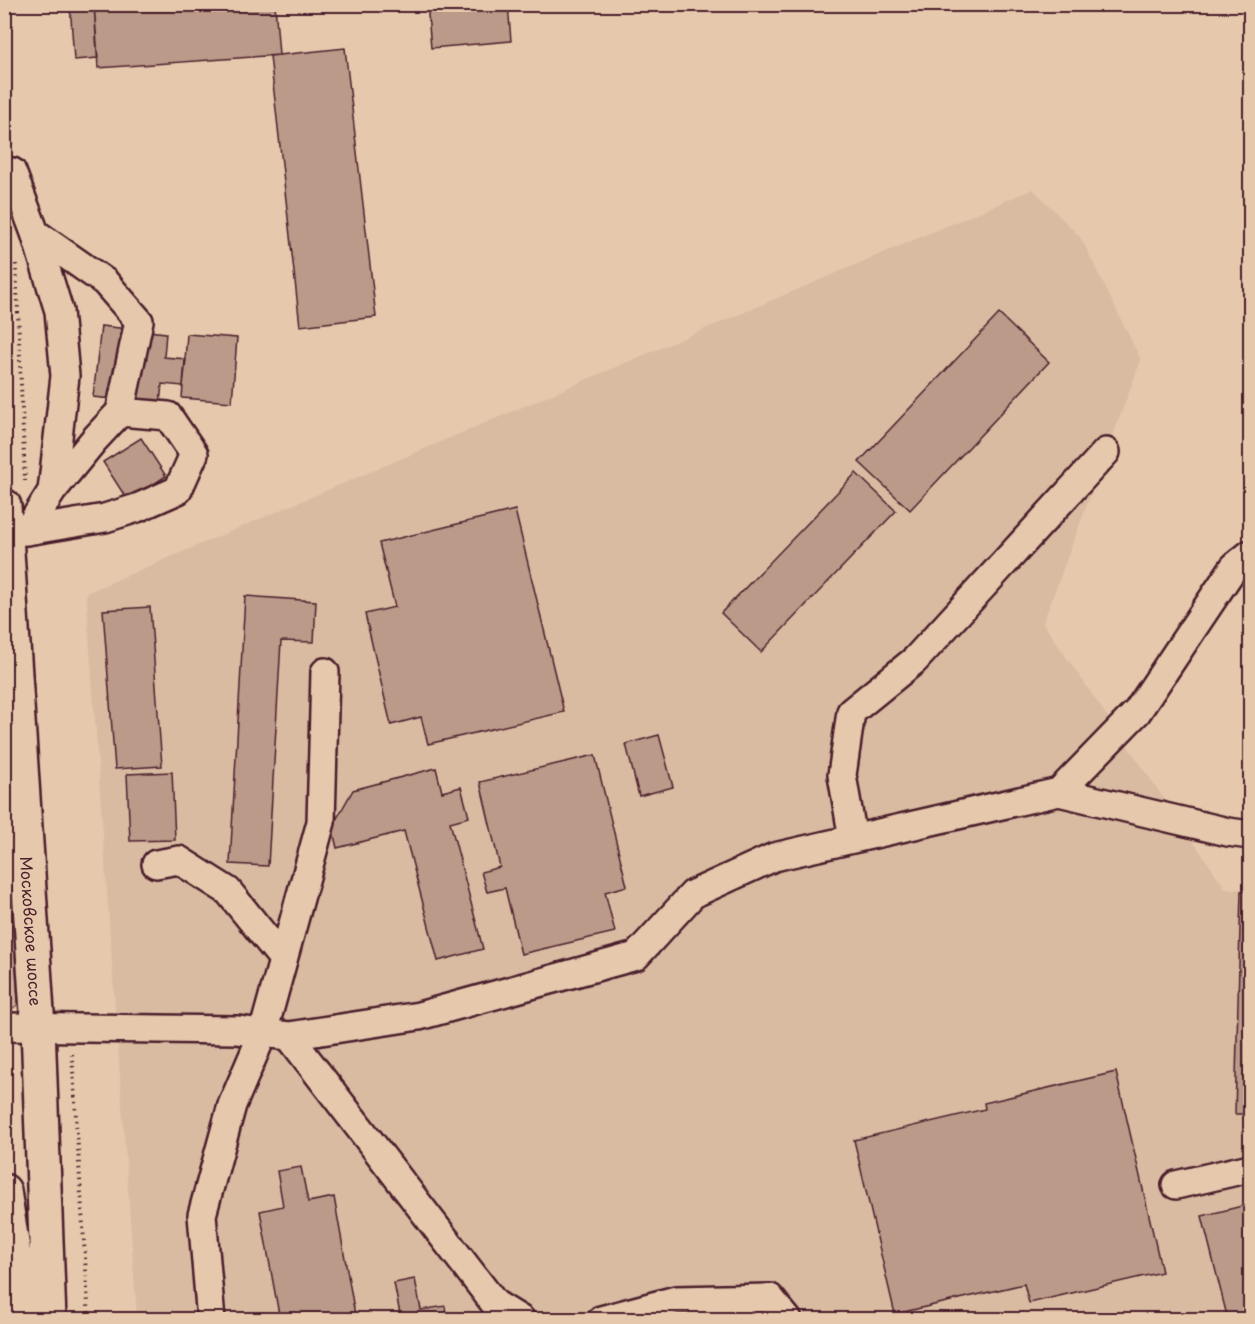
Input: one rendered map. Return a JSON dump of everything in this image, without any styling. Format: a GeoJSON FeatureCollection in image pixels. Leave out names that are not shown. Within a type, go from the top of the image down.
{"type":"FeatureCollection","features":[{"type":"Feature","properties":{"kind":"main road","name":"Московское шоссе"},"geometry":{"type":"LineString","coordinates":[[13,523],[16,869],[38,1027],[50,1320]]}},
{"type":"Feature","properties":{"kind":"main road"},"geometry":{"type":"LineString","coordinates":[[4,1191],[24,1320]]}},
{"type":"Feature","properties":{"kind":"street"},"geometry":{"type":"LineString","coordinates":[[4,171],[12,172],[35,233],[59,311],[65,376],[52,491]]}},
{"type":"Feature","properties":{"kind":"street"},"geometry":{"type":"LineString","coordinates":[[13,523],[52,491],[120,412],[139,321],[105,282],[35,233]]}},
{"type":"Feature","properties":{"kind":"street"},"geometry":{"type":"LineString","coordinates":[[13,523],[105,518],[137,508],[178,490],[194,454],[168,416],[120,412]]}},
{"type":"Feature","properties":{"kind":"street"},"geometry":{"type":"LineString","coordinates":[[853,839],[842,775],[851,712],[915,660],[1106,452]]}},
{"type":"Feature","properties":{"kind":"street"},"geometry":{"type":"LineString","coordinates":[[1059,792],[1137,712],[1234,567],[1251,554]]}},
{"type":"Feature","properties":{"kind":"street"},"geometry":{"type":"LineString","coordinates":[[211,1320],[202,1215],[232,1105],[262,1033],[321,822],[325,672]]}},
{"type":"Feature","properties":{"kind":"street"},"geometry":{"type":"LineString","coordinates":[[4,1027],[237,1030],[289,1036],[419,1016],[636,956],[693,894],[774,857],[1059,792],[1228,832],[1251,835]]}},
{"type":"Feature","properties":{"kind":"street"},"geometry":{"type":"LineString","coordinates":[[156,864],[179,860],[228,891],[283,959]]}},
{"type":"Feature","properties":{"kind":"street"},"geometry":{"type":"LineString","coordinates":[[289,1036],[495,1304],[521,1320]]}},
{"type":"Feature","properties":{"kind":"street"},"geometry":{"type":"LineString","coordinates":[[1176,1185],[1251,1168]]}},
{"type":"Feature","properties":{"kind":"street"},"geometry":{"type":"LineString","coordinates":[[601,1320],[676,1300],[770,1298],[788,1320]]}},
{"type":"Feature","properties":{"kind":"shaded area"},"geometry":{"type":"Polygon","coordinates":[[[1033,189],[1081,238],[1141,360],[1043,623],[1226,889],[1250,889],[1250,1319],[137,1319],[86,593],[1033,189]]]}},
{"type":"Feature","properties":{"kind":"shaded area"},"geometry":{"type":"Polygon","coordinates":[[[5,905],[10,908],[13,915],[18,998],[17,1005],[12,1009],[4,1010],[5,905]]]}},
{"type":"Feature","properties":{"kind":"building"},"geometry":{"type":"Polygon","coordinates":[[[70,4],[94,4],[98,58],[74,60],[70,4]]]}},
{"type":"Feature","properties":{"kind":"building"},"geometry":{"type":"Polygon","coordinates":[[[94,4],[275,4],[279,55],[98,68],[94,4]]]}},
{"type":"Feature","properties":{"kind":"building"},"geometry":{"type":"Polygon","coordinates":[[[427,4],[508,4],[511,41],[431,48],[427,4]]]}},
{"type":"Feature","properties":{"kind":"building"},"geometry":{"type":"Polygon","coordinates":[[[345,48],[376,317],[300,326],[270,56],[345,48]]]}},
{"type":"Feature","properties":{"kind":"building"},"geometry":{"type":"Polygon","coordinates":[[[999,314],[1049,362],[910,510],[859,462],[999,314]]]}},
{"type":"Feature","properties":{"kind":"building"},"geometry":{"type":"Polygon","coordinates":[[[101,326],[166,333],[164,357],[186,359],[183,386],[162,384],[160,404],[93,397],[101,326]]]}},
{"type":"Feature","properties":{"kind":"building"},"geometry":{"type":"Polygon","coordinates":[[[187,334],[237,338],[232,402],[182,398],[187,334]]]}},
{"type":"Feature","properties":{"kind":"building"},"geometry":{"type":"Polygon","coordinates":[[[141,438],[166,476],[128,501],[103,462],[141,438]]]}},
{"type":"Feature","properties":{"kind":"building"},"geometry":{"type":"Polygon","coordinates":[[[856,473],[896,511],[761,652],[721,613],[856,473]]]}},
{"type":"Feature","properties":{"kind":"building"},"geometry":{"type":"Polygon","coordinates":[[[515,510],[564,712],[428,744],[421,717],[391,725],[365,614],[395,607],[379,543],[515,510]]]}},
{"type":"Feature","properties":{"kind":"building"},"geometry":{"type":"Polygon","coordinates":[[[245,596],[316,601],[314,642],[281,641],[268,866],[230,864],[245,596]]]}},
{"type":"Feature","properties":{"kind":"building"},"geometry":{"type":"Polygon","coordinates":[[[150,607],[162,766],[115,769],[103,610],[150,607]]]}},
{"type":"Feature","properties":{"kind":"building"},"geometry":{"type":"Polygon","coordinates":[[[659,735],[673,787],[639,796],[626,744],[659,735]]]}},
{"type":"Feature","properties":{"kind":"building"},"geometry":{"type":"Polygon","coordinates":[[[595,755],[627,886],[605,892],[615,932],[521,954],[505,888],[487,892],[481,872],[500,867],[480,782],[595,755]]]}},
{"type":"Feature","properties":{"kind":"building"},"geometry":{"type":"Polygon","coordinates":[[[436,768],[442,792],[461,787],[469,817],[450,822],[483,949],[438,961],[404,831],[337,848],[332,827],[353,790],[436,768]]]}},
{"type":"Feature","properties":{"kind":"building"},"geometry":{"type":"Polygon","coordinates":[[[172,772],[175,840],[130,841],[127,774],[172,772]]]}},
{"type":"Feature","properties":{"kind":"building"},"geometry":{"type":"Polygon","coordinates":[[[1241,891],[1250,891],[1250,1114],[1235,1114],[1241,891]]]}},
{"type":"Feature","properties":{"kind":"building"},"geometry":{"type":"Polygon","coordinates":[[[1116,1072],[1162,1272],[1029,1303],[1024,1284],[895,1314],[854,1140],[985,1109],[984,1103],[1116,1072]]]}},
{"type":"Feature","properties":{"kind":"building"},"geometry":{"type":"Polygon","coordinates":[[[301,1167],[308,1202],[334,1197],[356,1320],[280,1320],[260,1211],[283,1206],[277,1171],[301,1167]]]}},
{"type":"Feature","properties":{"kind":"building"},"geometry":{"type":"Polygon","coordinates":[[[1250,1204],[1250,1320],[1228,1320],[1202,1216],[1250,1204]]]}},
{"type":"Feature","properties":{"kind":"building"},"geometry":{"type":"Polygon","coordinates":[[[415,1279],[421,1310],[445,1306],[447,1320],[376,1320],[400,1314],[394,1283],[415,1279]]]}},
{"type":"Feature","properties":{"kind":"building"},"geometry":{"type":"Polygon","coordinates":[[[737,1311],[738,1320],[686,1320],[737,1311]]]}}]}
